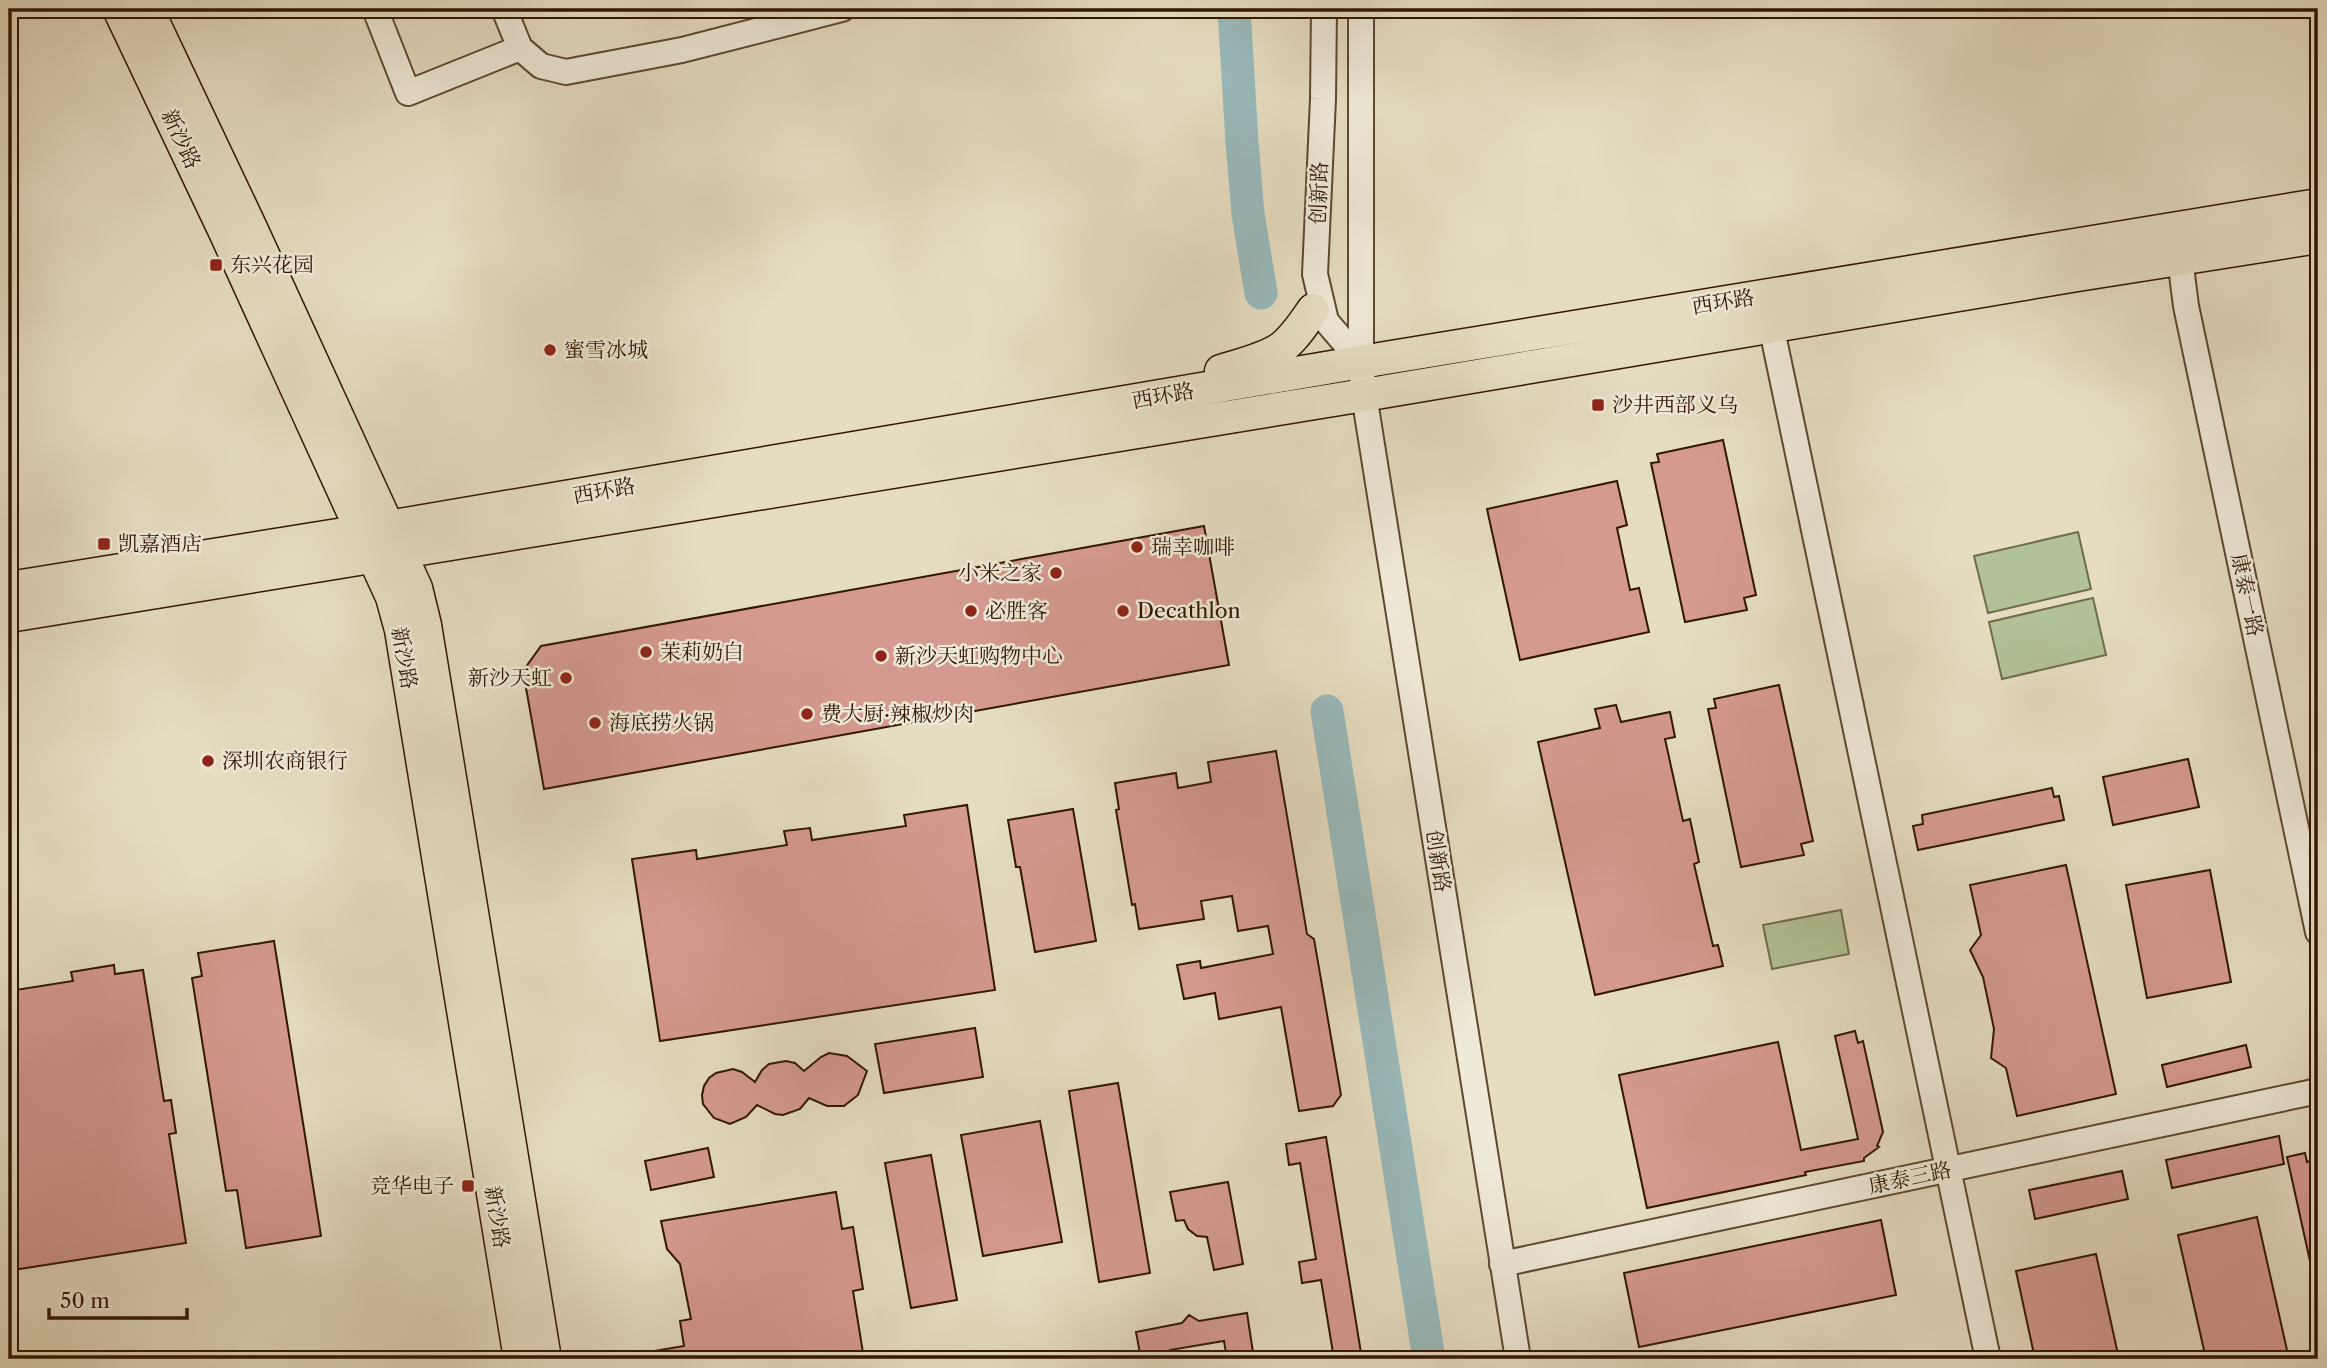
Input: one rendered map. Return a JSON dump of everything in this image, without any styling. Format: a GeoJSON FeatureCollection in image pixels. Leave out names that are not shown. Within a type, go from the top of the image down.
{"type":"FeatureCollection","features":[{"type":"Feature","properties":{"kind":"main road","name":"新沙路"},"geometry":{"type":"LineString","coordinates":[[119,9],[226,234],[380,542],[416,588],[425,625],[545,1359]]}},
{"type":"Feature","properties":{"kind":"main road","name":"新沙路"},"geometry":{"type":"LineString","coordinates":[[147,9],[249,223],[380,542],[401,630],[520,1359]]}},
{"type":"Feature","properties":{"kind":"main road","name":"西环路"},"geometry":{"type":"LineString","coordinates":[[9,616],[380,542],[1213,388],[2318,205]]}},
{"type":"Feature","properties":{"kind":"main road","name":"西环路"},"geometry":{"type":"LineString","coordinates":[[9,588],[380,542],[1364,395],[1771,325],[2318,237]]}},
{"type":"Feature","properties":{"kind":"main road"},"geometry":{"type":"LineString","coordinates":[[1213,388],[1221,371],[1256,360],[1280,348],[1296,333],[1313,310]]}},
{"type":"Feature","properties":{"kind":"street"},"geometry":{"type":"LineString","coordinates":[[376,9],[408,93],[520,48]]}},
{"type":"Feature","properties":{"kind":"street"},"geometry":{"type":"LineString","coordinates":[[504,9],[520,48],[541,66],[566,72],[682,50],[808,13],[842,9]]}},
{"type":"Feature","properties":{"kind":"street","name":"创新路"},"geometry":{"type":"LineString","coordinates":[[1324,9],[1315,274],[1326,321],[1361,362]]}},
{"type":"Feature","properties":{"kind":"street","name":"创新路"},"geometry":{"type":"LineString","coordinates":[[1361,9],[1361,362],[1364,395],[1518,1359]]}},
{"type":"Feature","properties":{"kind":"street","name":"康泰一路"},"geometry":{"type":"LineString","coordinates":[[2180,259],[2189,320],[2318,932]]}},
{"type":"Feature","properties":{"kind":"street"},"geometry":{"type":"LineString","coordinates":[[1771,325],[1988,1359]]}},
{"type":"Feature","properties":{"kind":"street","name":"康泰三路"},"geometry":{"type":"LineString","coordinates":[[1502,1264],[2318,1091]]}},
{"type":"Feature","properties":{"kind":"green space"},"geometry":{"type":"Polygon","coordinates":[[[2078,532],[2091,589],[1988,613],[1974,556],[2078,532]]]}},
{"type":"Feature","properties":{"kind":"green space"},"geometry":{"type":"Polygon","coordinates":[[[2093,598],[2106,655],[2002,679],[1989,622],[2093,598]]]}},
{"type":"Feature","properties":{"kind":"green space"},"geometry":{"type":"Polygon","coordinates":[[[1841,910],[1849,954],[1772,969],[1763,925],[1841,910]]]}},
{"type":"Feature","properties":{"kind":"building"},"geometry":{"type":"Polygon","coordinates":[[[1723,440],[1756,595],[1744,598],[1747,610],[1685,622],[1651,463],[1659,462],[1657,454],[1723,440]]]}},
{"type":"Feature","properties":{"kind":"building"},"geometry":{"type":"Polygon","coordinates":[[[1617,481],[1627,525],[1617,528],[1630,590],[1639,588],[1649,632],[1520,660],[1487,509],[1617,481]]]}},
{"type":"Feature","properties":{"kind":"building","name":"新沙天虹购物中心"},"geometry":{"type":"Polygon","coordinates":[[[1204,526],[1229,665],[544,789],[523,671],[541,646],[1204,526]]]}},
{"type":"Feature","properties":{"kind":"building"},"geometry":{"type":"Polygon","coordinates":[[[1779,685],[1813,841],[1801,844],[1804,855],[1741,867],[1708,709],[1716,708],[1714,699],[1779,685]]]}},
{"type":"Feature","properties":{"kind":"building"},"geometry":{"type":"Polygon","coordinates":[[[1616,705],[1621,722],[1670,712],[1675,737],[1665,739],[1683,821],[1690,819],[1699,862],[1694,864],[1713,946],[1718,945],[1723,966],[1595,995],[1538,742],[1600,728],[1595,709],[1616,705]]]}},
{"type":"Feature","properties":{"kind":"building"},"geometry":{"type":"Polygon","coordinates":[[[1276,751],[1307,934],[1314,939],[1341,1095],[1333,1106],[1299,1111],[1281,1007],[1219,1019],[1215,993],[1184,999],[1177,965],[1200,961],[1201,968],[1273,954],[1268,926],[1238,931],[1232,896],[1201,901],[1204,919],[1139,929],[1135,904],[1132,905],[1116,810],[1119,809],[1115,783],[1176,773],[1178,788],[1211,782],[1208,762],[1276,751]]]}},
{"type":"Feature","properties":{"kind":"building"},"geometry":{"type":"Polygon","coordinates":[[[2188,759],[2199,807],[2113,825],[2103,777],[2188,759]]]}},
{"type":"Feature","properties":{"kind":"building"},"geometry":{"type":"Polygon","coordinates":[[[2052,788],[2054,797],[2059,796],[2064,820],[1918,850],[1913,826],[1923,824],[1922,815],[2052,788]]]}},
{"type":"Feature","properties":{"kind":"building"},"geometry":{"type":"Polygon","coordinates":[[[967,805],[995,990],[660,1041],[632,859],[696,850],[697,859],[787,845],[784,831],[810,828],[812,840],[906,826],[904,815],[967,805]]]}},
{"type":"Feature","properties":{"kind":"building"},"geometry":{"type":"Polygon","coordinates":[[[1073,809],[1096,941],[1035,952],[1020,867],[1016,867],[1008,820],[1073,809]]]}},
{"type":"Feature","properties":{"kind":"building"},"geometry":{"type":"Polygon","coordinates":[[[2066,865],[2116,1094],[2017,1116],[2006,1068],[1991,1058],[1994,1029],[1983,977],[1970,950],[1981,935],[1970,885],[2066,865]]]}},
{"type":"Feature","properties":{"kind":"building"},"geometry":{"type":"Polygon","coordinates":[[[2210,870],[2231,982],[2147,998],[2126,885],[2210,870]]]}},
{"type":"Feature","properties":{"kind":"building"},"geometry":{"type":"Polygon","coordinates":[[[274,941],[321,1236],[246,1248],[237,1190],[226,1191],[192,978],[202,976],[198,953],[274,941]]]}},
{"type":"Feature","properties":{"kind":"building"},"geometry":{"type":"Polygon","coordinates":[[[114,965],[115,974],[143,970],[164,1101],[171,1100],[176,1133],[169,1134],[186,1243],[13,1270],[9,1243],[9,991],[73,981],[71,972],[114,965]]]}},
{"type":"Feature","properties":{"kind":"building"},"geometry":{"type":"Polygon","coordinates":[[[975,1028],[983,1077],[884,1093],[875,1044],[975,1028]]]}},
{"type":"Feature","properties":{"kind":"building"},"geometry":{"type":"Polygon","coordinates":[[[1855,1031],[1858,1043],[1863,1041],[1883,1132],[1877,1146],[1879,1147],[1864,1158],[1864,1161],[1647,1208],[1619,1075],[1778,1042],[1801,1150],[1858,1139],[1835,1036],[1855,1031]]]}},
{"type":"Feature","properties":{"kind":"building"},"geometry":{"type":"Polygon","coordinates":[[[2246,1045],[2251,1067],[2167,1087],[2162,1065],[2246,1045]]]}},
{"type":"Feature","properties":{"kind":"building"},"geometry":{"type":"Polygon","coordinates":[[[829,1053],[847,1056],[867,1071],[858,1095],[844,1106],[827,1106],[809,1098],[800,1109],[783,1115],[757,1105],[746,1117],[730,1124],[714,1118],[703,1104],[704,1086],[716,1073],[733,1069],[755,1082],[769,1064],[786,1061],[795,1063],[804,1071],[829,1053]]]}},
{"type":"Feature","properties":{"kind":"building"},"geometry":{"type":"Polygon","coordinates":[[[1118,1083],[1150,1273],[1099,1282],[1069,1091],[1118,1083]]]}},
{"type":"Feature","properties":{"kind":"building"},"geometry":{"type":"Polygon","coordinates":[[[1040,1121],[1062,1242],[983,1256],[961,1135],[1040,1121]]]}},
{"type":"Feature","properties":{"kind":"building"},"geometry":{"type":"Polygon","coordinates":[[[2279,1136],[2284,1164],[2172,1188],[2166,1160],[2279,1136]]]}},
{"type":"Feature","properties":{"kind":"building"},"geometry":{"type":"Polygon","coordinates":[[[1326,1137],[1362,1359],[1334,1359],[1321,1280],[1302,1283],[1299,1262],[1316,1259],[1300,1163],[1289,1165],[1286,1144],[1326,1137]]]}},
{"type":"Feature","properties":{"kind":"building"},"geometry":{"type":"Polygon","coordinates":[[[708,1148],[714,1177],[651,1190],[645,1161],[708,1148]]]}},
{"type":"Feature","properties":{"kind":"building"},"geometry":{"type":"Polygon","coordinates":[[[2305,1153],[2307,1162],[2318,1159],[2318,1269],[2312,1270],[2287,1157],[2305,1153]]]}},
{"type":"Feature","properties":{"kind":"building"},"geometry":{"type":"Polygon","coordinates":[[[931,1155],[957,1300],[911,1308],[885,1163],[931,1155]]]}},
{"type":"Feature","properties":{"kind":"building"},"geometry":{"type":"Polygon","coordinates":[[[2122,1171],[2128,1199],[2035,1219],[2029,1190],[2122,1171]]]}},
{"type":"Feature","properties":{"kind":"building"},"geometry":{"type":"Polygon","coordinates":[[[1228,1182],[1243,1264],[1214,1270],[1207,1237],[1197,1236],[1188,1229],[1184,1220],[1176,1221],[1170,1192],[1228,1182]]]}},
{"type":"Feature","properties":{"kind":"building"},"geometry":{"type":"Polygon","coordinates":[[[836,1192],[842,1229],[853,1227],[863,1289],[853,1291],[864,1359],[654,1359],[654,1351],[684,1346],[680,1321],[691,1319],[680,1264],[667,1249],[661,1221],[836,1192]]]}},
{"type":"Feature","properties":{"kind":"building"},"geometry":{"type":"Polygon","coordinates":[[[2257,1217],[2289,1359],[2206,1359],[2178,1235],[2257,1217]]]}},
{"type":"Feature","properties":{"kind":"building"},"geometry":{"type":"Polygon","coordinates":[[[1881,1220],[1896,1295],[1639,1347],[1624,1273],[1881,1220]]]}},
{"type":"Feature","properties":{"kind":"building"},"geometry":{"type":"Polygon","coordinates":[[[2096,1254],[2119,1359],[2035,1359],[2016,1271],[2096,1254]]]}},
{"type":"Feature","properties":{"kind":"building"},"geometry":{"type":"Polygon","coordinates":[[[1247,1313],[1254,1359],[1227,1359],[1224,1341],[1170,1350],[1172,1359],[1141,1359],[1136,1332],[1182,1323],[1189,1315],[1199,1321],[1247,1313]]]}},
{"type":"Feature","properties":{"kind":"waterway"},"geometry":{"type":"LineString","coordinates":[[1234,9],[1248,214],[1261,293]]}},
{"type":"Feature","properties":{"kind":"waterway"},"geometry":{"type":"LineString","coordinates":[[1327,711],[1429,1359]]}},
{"type":"Feature","properties":{"kind":"place","name":"东兴花园"},"geometry":{"type":"Point","coordinates":[216,265]}},
{"type":"Feature","properties":{"kind":"place","name":"蜜雪冰城"},"geometry":{"type":"Point","coordinates":[550,350]}},
{"type":"Feature","properties":{"kind":"place","name":"沙井西部义乌"},"geometry":{"type":"Point","coordinates":[1598,405]}},
{"type":"Feature","properties":{"kind":"place","name":"凯嘉酒店"},"geometry":{"type":"Point","coordinates":[104,544]}},
{"type":"Feature","properties":{"kind":"place","name":"瑞幸咖啡"},"geometry":{"type":"Point","coordinates":[1137,547]}},
{"type":"Feature","properties":{"kind":"place","name":"小米之家"},"geometry":{"type":"Point","coordinates":[1056,573]}},
{"type":"Feature","properties":{"kind":"place","name":"必胜客"},"geometry":{"type":"Point","coordinates":[971,611]}},
{"type":"Feature","properties":{"kind":"place","name":"Decathlon"},"geometry":{"type":"Point","coordinates":[1123,611]}},
{"type":"Feature","properties":{"kind":"place","name":"茉莉奶白"},"geometry":{"type":"Point","coordinates":[646,652]}},
{"type":"Feature","properties":{"kind":"place","name":"新沙天虹购物中心"},"geometry":{"type":"Point","coordinates":[881,656]}},
{"type":"Feature","properties":{"kind":"place","name":"新沙天虹"},"geometry":{"type":"Point","coordinates":[566,678]}},
{"type":"Feature","properties":{"kind":"place","name":"费大厨·辣椒炒肉"},"geometry":{"type":"Point","coordinates":[807,714]}},
{"type":"Feature","properties":{"kind":"place","name":"海底捞火锅"},"geometry":{"type":"Point","coordinates":[595,723]}},
{"type":"Feature","properties":{"kind":"place","name":"深圳农商银行"},"geometry":{"type":"Point","coordinates":[208,761]}},
{"type":"Feature","properties":{"kind":"place","name":"竞华电子"},"geometry":{"type":"Point","coordinates":[468,1186]}}]}
